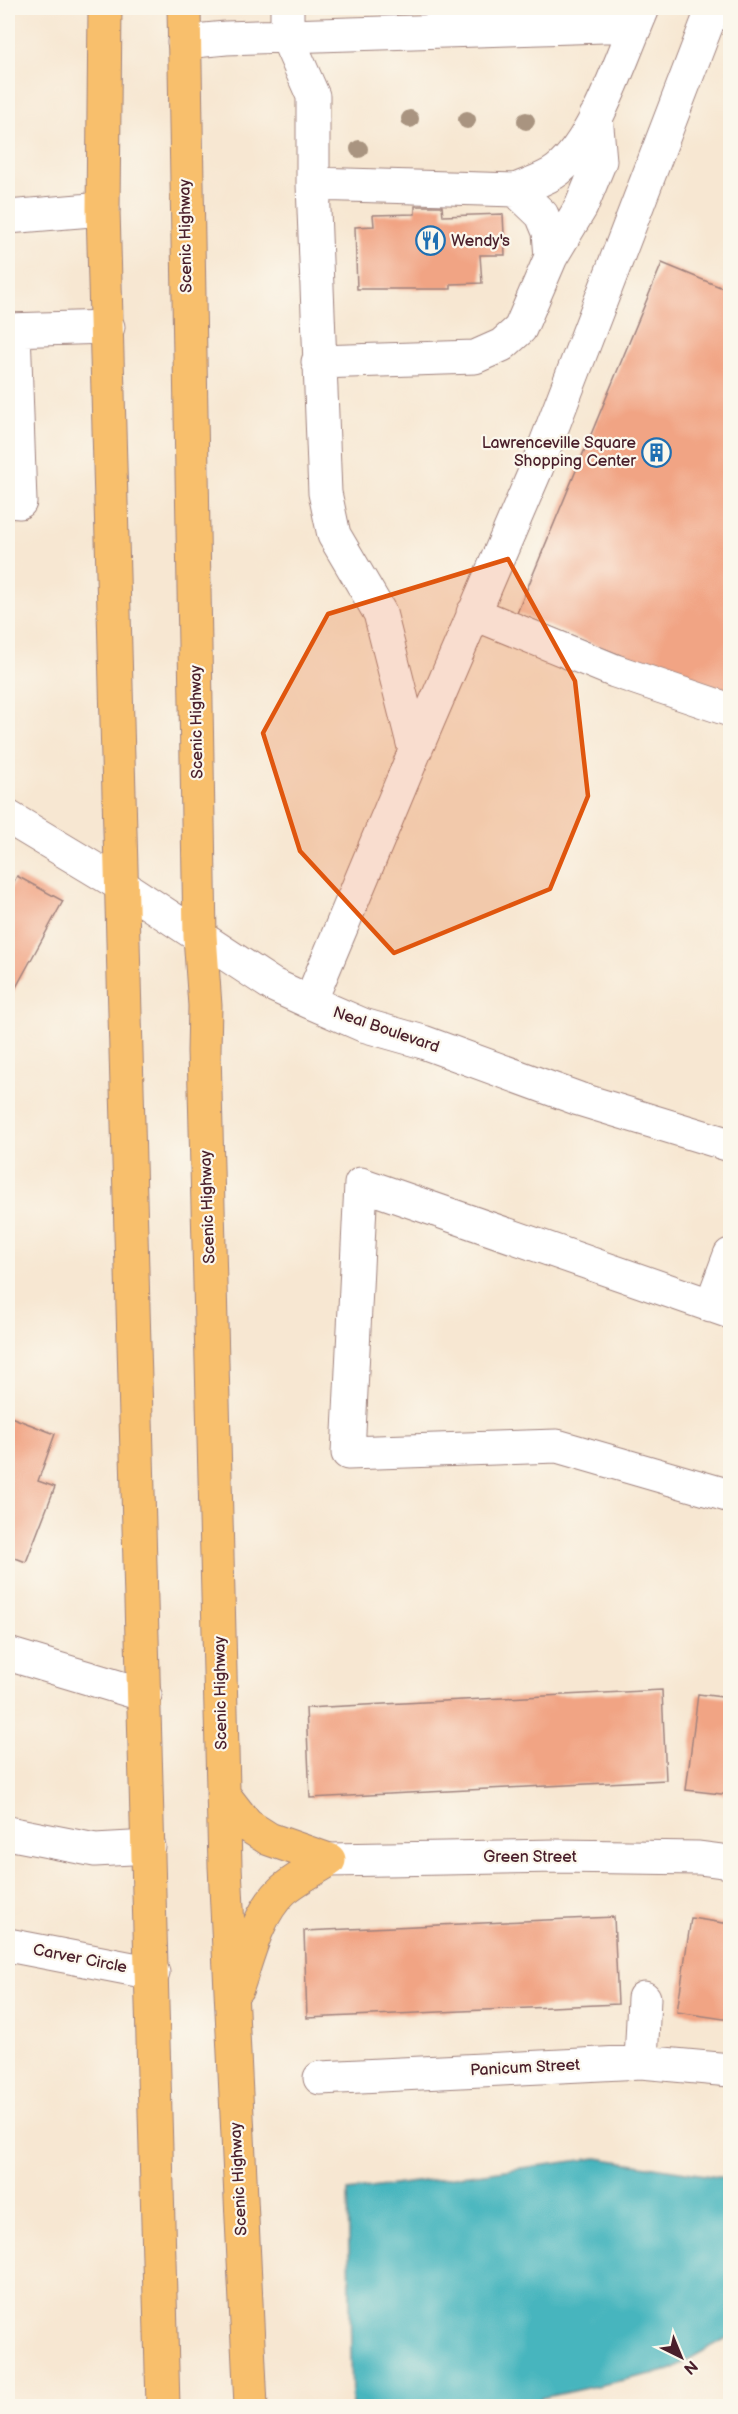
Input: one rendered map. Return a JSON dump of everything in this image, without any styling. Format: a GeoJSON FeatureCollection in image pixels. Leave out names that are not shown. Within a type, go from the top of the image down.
{"type":"FeatureCollection","features":[{"type":"Feature","properties":{"kind":"highway"},"geometry":{"type":"LineString","coordinates":[[105,8],[103,208],[153,1973],[163,2406]]}},
{"type":"Feature","properties":{"kind":"highway","name":"Scenic Highway"},"geometry":{"type":"LineString","coordinates":[[184,8],[200,936],[205,1006],[204,1051],[231,2004],[251,2406]]}},
{"type":"Feature","properties":{"kind":"highway"},"geometry":{"type":"LineString","coordinates":[[224,1794],[247,1825],[269,1839],[329,1860]]}},
{"type":"Feature","properties":{"kind":"highway"},"geometry":{"type":"LineString","coordinates":[[231,2004],[256,1934],[273,1901],[283,1890],[329,1860]]}},
{"type":"Feature","properties":{"kind":"street"},"geometry":{"type":"LineString","coordinates":[[310,1002],[537,468],[713,8]]}},
{"type":"Feature","properties":{"kind":"street"},"geometry":{"type":"LineString","coordinates":[[184,42],[226,38],[287,22],[640,16],[596,116],[572,155],[557,171],[516,190],[313,184]]}},
{"type":"Feature","properties":{"kind":"street"},"geometry":{"type":"LineString","coordinates":[[287,22],[313,96],[318,362],[325,493],[334,535],[380,613],[415,751]]}},
{"type":"Feature","properties":{"kind":"street"},"geometry":{"type":"LineString","coordinates":[[318,362],[475,357],[502,345],[520,329],[551,257],[581,207],[600,161],[596,116]]}},
{"type":"Feature","properties":{"kind":"street"},"geometry":{"type":"LineString","coordinates":[[516,190],[542,215],[549,232],[551,257]]}},
{"type":"Feature","properties":{"kind":"street"},"geometry":{"type":"LineString","coordinates":[[8,217],[103,208]]}},
{"type":"Feature","properties":{"kind":"street"},"geometry":{"type":"LineString","coordinates":[[8,501],[20,501],[11,330],[108,327]]}},
{"type":"Feature","properties":{"kind":"street"},"geometry":{"type":"LineString","coordinates":[[473,614],[615,671],[730,710]]}},
{"type":"Feature","properties":{"kind":"street","name":"Neal Boulevard"},"geometry":{"type":"LineString","coordinates":[[8,817],[121,885],[273,985],[310,1002],[363,1025],[423,1042],[579,1099],[730,1145]]}},
{"type":"Feature","properties":{"kind":"street"},"geometry":{"type":"LineString","coordinates":[[730,1255],[721,1309],[362,1184],[348,1453],[557,1446],[730,1496]]}},
{"type":"Feature","properties":{"kind":"street"},"geometry":{"type":"LineString","coordinates":[[8,1654],[145,1695]]}},
{"type":"Feature","properties":{"kind":"street"},"geometry":{"type":"LineString","coordinates":[[8,1833],[95,1850],[149,1847]]}},
{"type":"Feature","properties":{"kind":"street","name":"Green Street"},"geometry":{"type":"LineString","coordinates":[[329,1860],[556,1856],[699,1858],[730,1862]]}},
{"type":"Feature","properties":{"kind":"street","name":"Carver Circle"},"geometry":{"type":"LineString","coordinates":[[8,1945],[153,1973]]}},
{"type":"Feature","properties":{"kind":"street"},"geometry":{"type":"LineString","coordinates":[[641,2062],[644,1998]]}},
{"type":"Feature","properties":{"kind":"street","name":"Panicum Street"},"geometry":{"type":"LineString","coordinates":[[320,2078],[641,2062],[730,2070]]}},
{"type":"Feature","properties":{"kind":"highlighted area"},"geometry":{"type":"Polygon","coordinates":[[[508,559],[575,681],[588,796],[550,889],[394,953],[300,851],[263,733],[328,614],[508,559]]]}},
{"type":"Feature","properties":{"kind":"water"},"geometry":{"type":"Polygon","coordinates":[[[597,2158],[730,2179],[730,2336],[670,2370],[541,2398],[539,2406],[352,2406],[348,2191],[597,2158]]]}},
{"type":"Feature","properties":{"kind":"building","name":"Wendy's"},"geometry":{"type":"Polygon","coordinates":[[[415,206],[442,206],[443,216],[503,214],[505,255],[480,255],[482,283],[451,284],[451,289],[357,289],[355,227],[374,226],[373,215],[415,214],[415,206]]]}},
{"type":"Feature","properties":{"kind":"building","name":"Lawrenceville Square Shopping Center"},"geometry":{"type":"Polygon","coordinates":[[[662,263],[730,291],[730,700],[517,613],[662,263]]]}},
{"type":"Feature","properties":{"kind":"building"},"geometry":{"type":"Polygon","coordinates":[[[17,876],[63,901],[8,1002],[8,893],[17,876]]]}},
{"type":"Feature","properties":{"kind":"building"},"geometry":{"type":"Polygon","coordinates":[[[8,1416],[55,1434],[38,1481],[55,1487],[26,1562],[10,1556],[8,1562],[8,1416]]]}},
{"type":"Feature","properties":{"kind":"building"},"geometry":{"type":"Polygon","coordinates":[[[662,1690],[666,1780],[310,1798],[306,1708],[662,1690]]]}},
{"type":"Feature","properties":{"kind":"building"},"geometry":{"type":"Polygon","coordinates":[[[698,1694],[730,1698],[730,1795],[686,1790],[698,1694]]]}},
{"type":"Feature","properties":{"kind":"building"},"geometry":{"type":"Polygon","coordinates":[[[614,1917],[618,2004],[307,2018],[304,1931],[614,1917]]]}},
{"type":"Feature","properties":{"kind":"building"},"geometry":{"type":"Polygon","coordinates":[[[691,1918],[730,1924],[730,2020],[677,2012],[691,1918]]]}},
{"type":"Feature","properties":{"kind":"place","name":"Wendy's"},"geometry":{"type":"Point","coordinates":[430,241]}},
{"type":"Feature","properties":{"kind":"place","name":"Lawrenceville Square Shopping Center"},"geometry":{"type":"Point","coordinates":[657,452]}}]}
